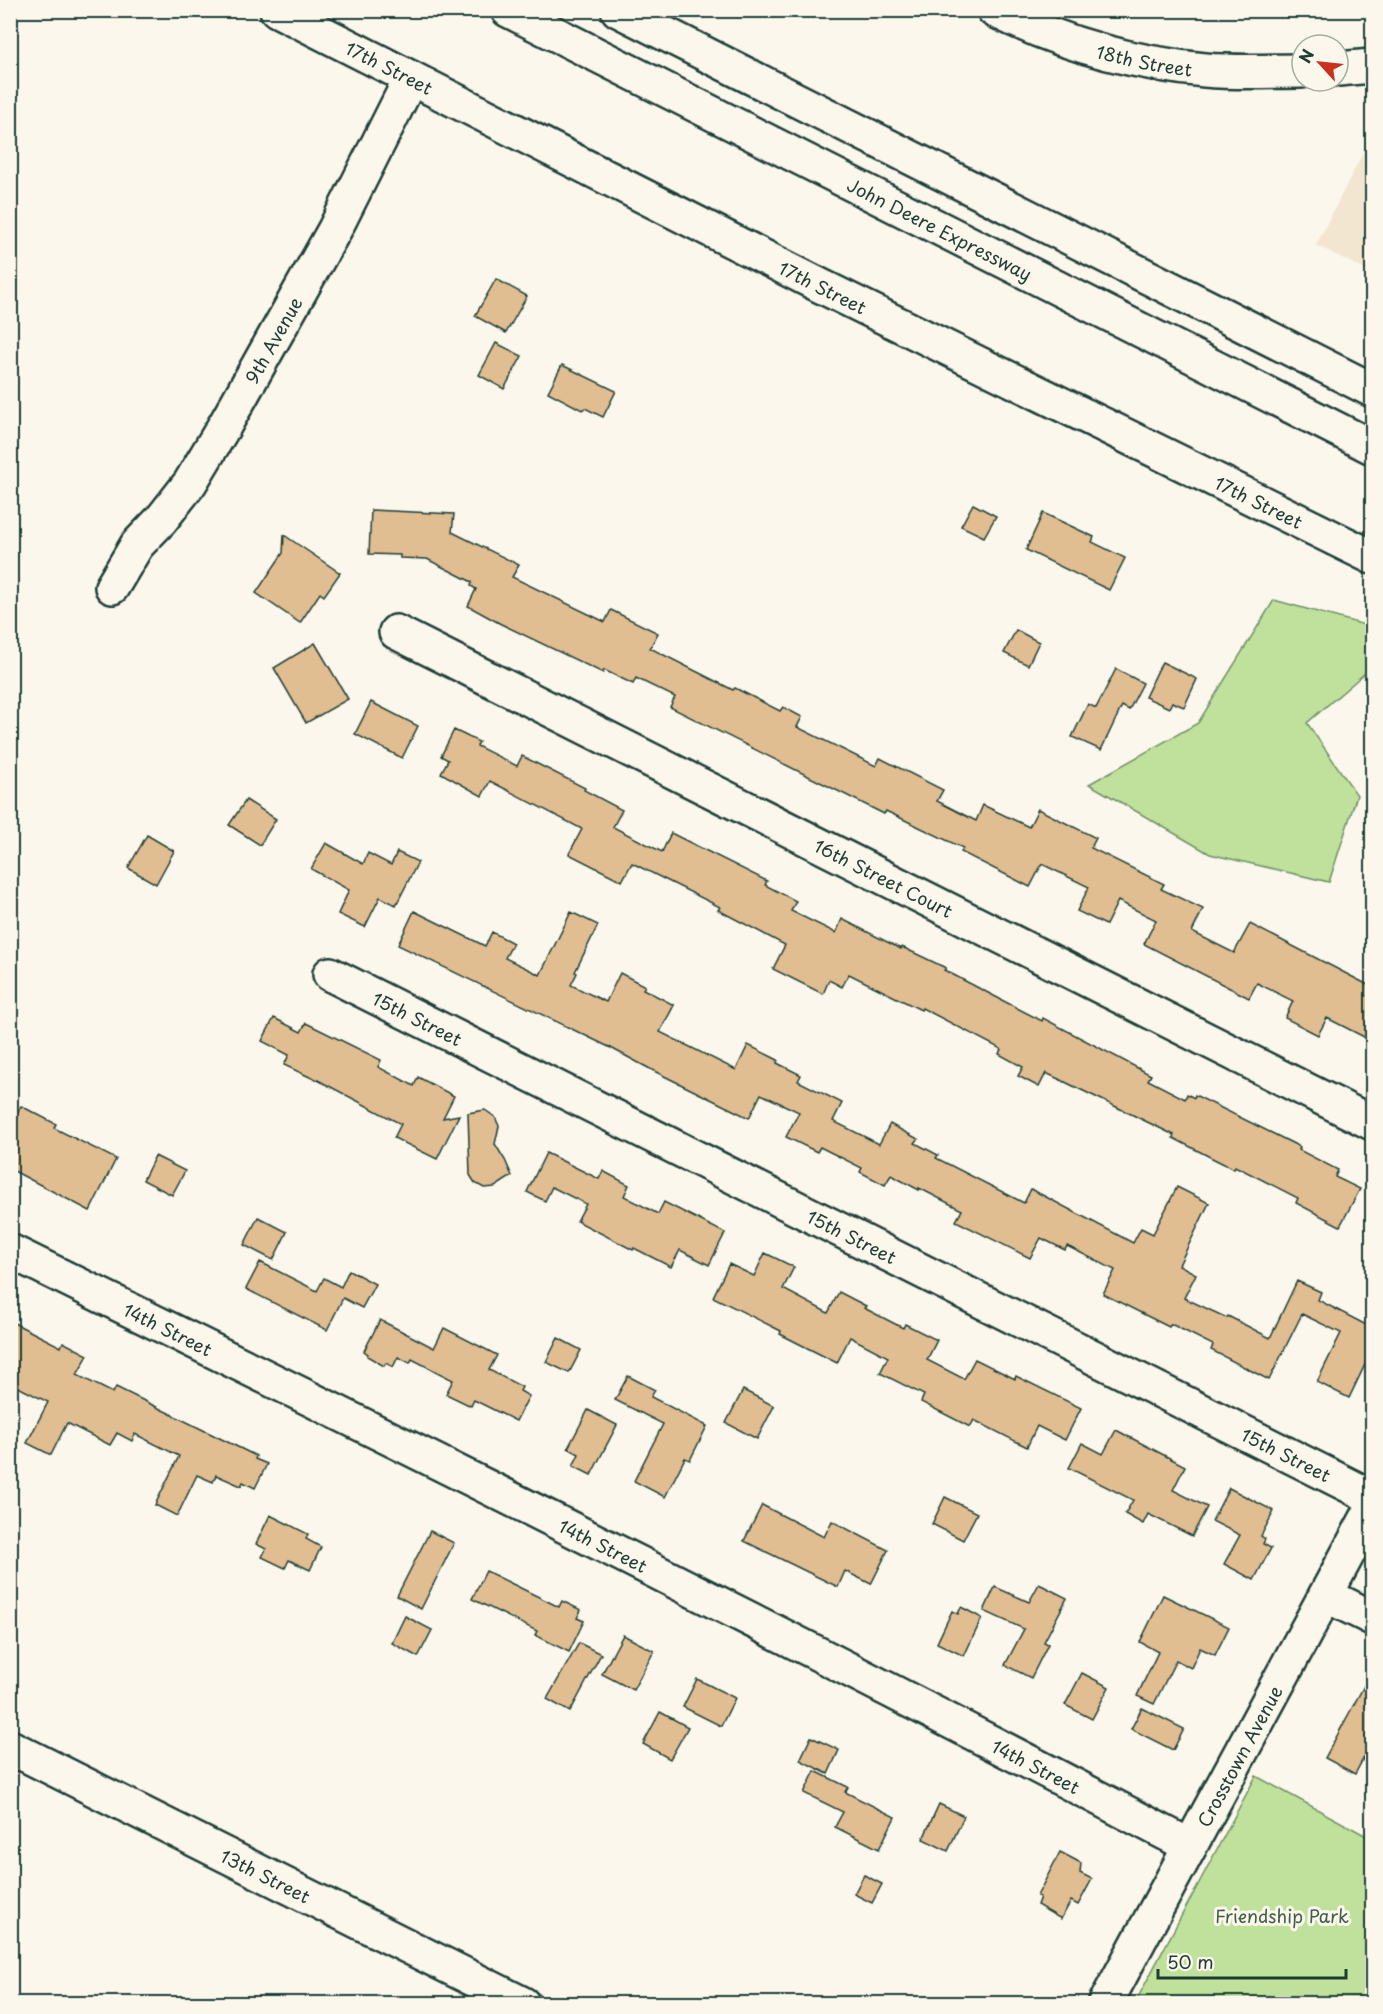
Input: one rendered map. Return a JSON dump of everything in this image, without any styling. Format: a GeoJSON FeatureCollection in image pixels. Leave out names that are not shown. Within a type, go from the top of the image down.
{"type":"FeatureCollection","features":[{"type":"Feature","properties":{"kind":"main road","name":"17th Street"},"geometry":{"type":"LineString","coordinates":[[277,10],[819,285],[1372,557]]}},
{"type":"Feature","properties":{"kind":"main road","name":"John Deere Expressway"},"geometry":{"type":"LineString","coordinates":[[508,10],[1368,446]]}},
{"type":"Feature","properties":{"kind":"main road"},"geometry":{"type":"LineString","coordinates":[[618,10],[1372,390]]}},
{"type":"Feature","properties":{"kind":"main road","name":"18th Street"},"geometry":{"type":"LineString","coordinates":[[994,10],[1074,44],[1135,59],[1206,70],[1290,71]]}},
{"type":"Feature","properties":{"kind":"main road"},"geometry":{"type":"LineString","coordinates":[[1350,68],[1372,66]]}},
{"type":"Feature","properties":{"kind":"main road","name":"9th Avenue"},"geometry":{"type":"LineString","coordinates":[[112,587],[137,545],[161,520],[190,483],[226,423],[334,229],[411,78]]}},
{"type":"Feature","properties":{"kind":"main road","name":"16th Street Court"},"geometry":{"type":"LineString","coordinates":[[396,632],[1372,1123]]}},
{"type":"Feature","properties":{"kind":"main road","name":"15th Street"},"geometry":{"type":"LineString","coordinates":[[330,974],[1372,1497]]}},
{"type":"Feature","properties":{"kind":"main road","name":"14th Street"},"geometry":{"type":"LineString","coordinates":[[10,1251],[429,1457],[949,1720],[1190,1846]]}},
{"type":"Feature","properties":{"kind":"main road","name":"Crosstown Avenue"},"geometry":{"type":"LineString","coordinates":[[1105,2004],[1372,1509]]}},
{"type":"Feature","properties":{"kind":"main road"},"geometry":{"type":"LineString","coordinates":[[1326,1594],[1372,1618]]}},
{"type":"Feature","properties":{"kind":"main road","name":"13th Street"},"geometry":{"type":"LineString","coordinates":[[10,1746],[524,2004]]}},
{"type":"Feature","properties":{"kind":"shaded area"},"geometry":{"type":"Polygon","coordinates":[[[1372,135],[1372,273],[1316,245],[1372,135]]]}},
{"type":"Feature","properties":{"kind":"green space"},"geometry":{"type":"Polygon","coordinates":[[[1209,11],[1292,11],[1266,15],[1209,11]]]}},
{"type":"Feature","properties":{"kind":"green space"},"geometry":{"type":"Polygon","coordinates":[[[1274,600],[1372,627],[1372,667],[1307,723],[1357,795],[1329,882],[1210,854],[1089,784],[1198,723],[1274,600]]]}},
{"type":"Feature","properties":{"kind":"green space","name":"Friendship Park"},"geometry":{"type":"Polygon","coordinates":[[[1256,1776],[1372,1839],[1372,2003],[1135,2003],[1256,1776]]]}},
{"type":"Feature","properties":{"kind":"building"},"geometry":{"type":"Polygon","coordinates":[[[496,279],[527,296],[506,333],[475,316],[496,279]]]}},
{"type":"Feature","properties":{"kind":"building"},"geometry":{"type":"Polygon","coordinates":[[[496,343],[522,356],[504,389],[479,375],[496,343]]]}},
{"type":"Feature","properties":{"kind":"building"},"geometry":{"type":"Polygon","coordinates":[[[562,365],[616,391],[603,417],[585,408],[582,410],[548,392],[562,365]]]}},
{"type":"Feature","properties":{"kind":"building"},"geometry":{"type":"Polygon","coordinates":[[[973,504],[996,516],[984,537],[961,526],[973,504]]]}},
{"type":"Feature","properties":{"kind":"building"},"geometry":{"type":"Polygon","coordinates":[[[371,510],[454,514],[452,532],[519,565],[512,577],[605,622],[611,610],[658,633],[650,648],[780,711],[783,707],[802,717],[797,727],[876,766],[880,758],[943,790],[937,801],[976,821],[983,805],[1029,827],[1038,809],[1096,838],[1091,848],[1164,884],[1161,889],[1203,909],[1192,932],[1234,953],[1250,924],[1372,987],[1372,1041],[1327,1018],[1318,1035],[1285,1018],[1293,1001],[1257,983],[1249,998],[1144,944],[1156,920],[1118,901],[1106,925],[1077,911],[1089,887],[1042,864],[1030,887],[961,852],[963,848],[886,811],[884,814],[670,707],[675,697],[636,678],[633,684],[604,670],[603,673],[501,624],[468,606],[476,589],[471,586],[472,582],[427,559],[369,554],[371,510]]]}},
{"type":"Feature","properties":{"kind":"building"},"geometry":{"type":"Polygon","coordinates":[[[1043,513],[1094,537],[1092,542],[1125,558],[1109,590],[1026,550],[1043,513]]]}},
{"type":"Feature","properties":{"kind":"building"},"geometry":{"type":"Polygon","coordinates":[[[284,535],[340,573],[324,596],[320,593],[300,623],[256,593],[283,553],[284,535]]]}},
{"type":"Feature","properties":{"kind":"building"},"geometry":{"type":"Polygon","coordinates":[[[1016,630],[1039,642],[1028,665],[1004,653],[1016,630]]]}},
{"type":"Feature","properties":{"kind":"building"},"geometry":{"type":"Polygon","coordinates":[[[315,643],[348,699],[306,723],[274,668],[315,643]]]}},
{"type":"Feature","properties":{"kind":"building"},"geometry":{"type":"Polygon","coordinates":[[[1162,662],[1197,679],[1184,707],[1172,702],[1169,708],[1145,697],[1162,662]]]}},
{"type":"Feature","properties":{"kind":"building"},"geometry":{"type":"Polygon","coordinates":[[[1116,669],[1143,683],[1129,710],[1122,706],[1101,750],[1072,737],[1088,704],[1096,708],[1116,669]]]}},
{"type":"Feature","properties":{"kind":"building"},"geometry":{"type":"Polygon","coordinates":[[[371,702],[418,726],[402,758],[355,734],[371,702]]]}},
{"type":"Feature","properties":{"kind":"building"},"geometry":{"type":"Polygon","coordinates":[[[454,730],[479,742],[477,746],[517,766],[522,756],[585,788],[584,790],[622,810],[613,827],[662,852],[671,833],[767,881],[765,885],[796,901],[791,911],[836,933],[842,919],[901,949],[902,947],[946,968],[944,970],[1042,1021],[1043,1018],[1151,1075],[1148,1080],[1185,1099],[1187,1094],[1194,1098],[1195,1095],[1300,1147],[1299,1150],[1338,1170],[1335,1177],[1360,1189],[1340,1226],[1296,1203],[1298,1198],[1235,1166],[1234,1169],[1173,1138],[1174,1135],[1046,1073],[1039,1087],[1018,1076],[1023,1067],[999,1054],[1001,1049],[922,1008],[921,1010],[849,974],[842,987],[829,980],[823,994],[773,969],[785,945],[718,910],[720,907],[632,863],[622,881],[569,854],[582,829],[490,781],[482,796],[441,773],[448,760],[441,756],[454,730]]]}},
{"type":"Feature","properties":{"kind":"building"},"geometry":{"type":"Polygon","coordinates":[[[246,800],[276,819],[260,845],[229,825],[246,800]]]}},
{"type":"Feature","properties":{"kind":"building"},"geometry":{"type":"Polygon","coordinates":[[[147,835],[174,851],[156,884],[128,868],[147,835]]]}},
{"type":"Feature","properties":{"kind":"building"},"geometry":{"type":"Polygon","coordinates":[[[326,843],[363,864],[368,853],[391,865],[397,852],[418,862],[396,905],[380,897],[365,927],[338,914],[349,890],[311,869],[326,843]]]}},
{"type":"Feature","properties":{"kind":"building"},"geometry":{"type":"Polygon","coordinates":[[[414,911],[485,946],[492,932],[513,943],[505,958],[540,975],[571,912],[598,925],[571,985],[606,1002],[620,973],[645,986],[643,989],[674,1005],[660,1032],[736,1070],[748,1045],[801,1075],[798,1081],[842,1103],[833,1121],[879,1144],[890,1124],[918,1139],[915,1143],[938,1155],[936,1158],[1024,1203],[1031,1189],[1133,1243],[1141,1228],[1153,1234],[1177,1187],[1209,1203],[1179,1265],[1196,1274],[1184,1298],[1227,1318],[1228,1316],[1270,1338],[1297,1281],[1321,1292],[1318,1300],[1372,1328],[1372,1350],[1349,1398],[1317,1382],[1341,1333],[1302,1314],[1269,1380],[1211,1350],[1213,1345],[1171,1324],[1169,1327],[1103,1294],[1115,1270],[1067,1246],[1065,1250],[1041,1238],[1030,1258],[956,1221],[962,1210],[919,1188],[919,1190],[891,1175],[885,1185],[860,1172],[862,1168],[820,1147],[817,1152],[786,1137],[799,1112],[761,1094],[749,1118],[398,945],[414,911]]]}},
{"type":"Feature","properties":{"kind":"building"},"geometry":{"type":"Polygon","coordinates":[[[274,1018],[301,1032],[306,1023],[381,1060],[378,1067],[414,1086],[418,1077],[454,1096],[443,1118],[459,1115],[437,1159],[394,1138],[401,1124],[314,1078],[284,1065],[289,1055],[262,1041],[274,1018]]]}},
{"type":"Feature","properties":{"kind":"building"},"geometry":{"type":"Polygon","coordinates":[[[21,1106],[56,1124],[54,1128],[116,1159],[90,1211],[10,1169],[10,1126],[21,1106]]]}},
{"type":"Feature","properties":{"kind":"building"},"geometry":{"type":"Polygon","coordinates":[[[485,1110],[495,1117],[499,1126],[495,1144],[512,1176],[495,1187],[484,1188],[475,1183],[470,1175],[468,1113],[485,1110]]]}},
{"type":"Feature","properties":{"kind":"building"},"geometry":{"type":"Polygon","coordinates":[[[546,1153],[599,1179],[603,1171],[629,1185],[624,1196],[658,1214],[664,1202],[725,1233],[709,1265],[680,1250],[671,1267],[577,1221],[586,1204],[552,1187],[545,1201],[527,1192],[546,1153]]]}},
{"type":"Feature","properties":{"kind":"building"},"geometry":{"type":"Polygon","coordinates":[[[155,1156],[185,1171],[172,1195],[143,1180],[155,1156]]]}},
{"type":"Feature","properties":{"kind":"building"},"geometry":{"type":"Polygon","coordinates":[[[258,1217],[287,1232],[273,1260],[244,1245],[258,1217]]]}},
{"type":"Feature","properties":{"kind":"building"},"geometry":{"type":"Polygon","coordinates":[[[765,1253],[794,1267],[783,1289],[828,1313],[839,1292],[903,1328],[905,1324],[937,1340],[927,1360],[964,1379],[975,1359],[1081,1408],[1065,1440],[1037,1426],[1027,1447],[974,1420],[970,1427],[921,1402],[924,1395],[880,1373],[888,1357],[850,1337],[837,1363],[780,1334],[781,1331],[713,1297],[729,1264],[754,1276],[765,1253]]]}},
{"type":"Feature","properties":{"kind":"building"},"geometry":{"type":"Polygon","coordinates":[[[260,1262],[317,1291],[324,1278],[341,1287],[349,1270],[375,1284],[362,1308],[343,1298],[327,1330],[246,1289],[260,1262]]]}},
{"type":"Feature","properties":{"kind":"building"},"geometry":{"type":"Polygon","coordinates":[[[380,1320],[434,1348],[444,1328],[497,1355],[489,1370],[522,1387],[520,1391],[529,1396],[516,1421],[474,1400],[471,1406],[446,1394],[453,1380],[412,1359],[410,1363],[398,1357],[393,1367],[386,1363],[384,1366],[367,1356],[368,1354],[364,1351],[380,1320]]]}},
{"type":"Feature","properties":{"kind":"building"},"geometry":{"type":"Polygon","coordinates":[[[10,1321],[61,1347],[63,1342],[88,1355],[77,1375],[113,1393],[116,1387],[256,1456],[255,1459],[267,1464],[255,1488],[243,1482],[241,1486],[216,1475],[213,1482],[197,1475],[177,1516],[155,1505],[179,1456],[135,1434],[132,1441],[117,1433],[110,1445],[67,1423],[51,1455],[27,1443],[48,1402],[10,1383],[10,1321]]]}},
{"type":"Feature","properties":{"kind":"building"},"geometry":{"type":"Polygon","coordinates":[[[558,1338],[581,1350],[569,1373],[546,1362],[558,1338]]]}},
{"type":"Feature","properties":{"kind":"building"},"geometry":{"type":"Polygon","coordinates":[[[628,1376],[655,1390],[651,1397],[707,1426],[690,1460],[685,1458],[665,1497],[634,1481],[663,1424],[615,1400],[628,1376]]]}},
{"type":"Feature","properties":{"kind":"building"},"geometry":{"type":"Polygon","coordinates":[[[743,1390],[774,1406],[757,1439],[726,1423],[743,1390]]]}},
{"type":"Feature","properties":{"kind":"building"},"geometry":{"type":"Polygon","coordinates":[[[588,1410],[617,1425],[591,1475],[573,1466],[579,1454],[568,1448],[588,1410]]]}},
{"type":"Feature","properties":{"kind":"building"},"geometry":{"type":"Polygon","coordinates":[[[1116,1430],[1185,1466],[1173,1490],[1207,1507],[1192,1536],[1148,1514],[1143,1524],[1125,1514],[1133,1500],[1069,1468],[1082,1443],[1103,1454],[1116,1430]]]}},
{"type":"Feature","properties":{"kind":"building"},"geometry":{"type":"Polygon","coordinates":[[[1229,1488],[1274,1511],[1261,1536],[1265,1539],[1263,1544],[1271,1548],[1254,1580],[1224,1564],[1240,1535],[1212,1521],[1229,1488]]]}},
{"type":"Feature","properties":{"kind":"building"},"geometry":{"type":"Polygon","coordinates":[[[945,1497],[977,1513],[963,1540],[932,1524],[945,1497]]]}},
{"type":"Feature","properties":{"kind":"building"},"geometry":{"type":"Polygon","coordinates":[[[762,1505],[824,1537],[832,1521],[888,1550],[871,1584],[845,1571],[838,1587],[744,1541],[762,1505]]]}},
{"type":"Feature","properties":{"kind":"building"},"geometry":{"type":"Polygon","coordinates":[[[270,1515],[308,1534],[306,1539],[321,1547],[310,1570],[289,1560],[285,1568],[262,1557],[266,1549],[256,1544],[270,1515]]]}},
{"type":"Feature","properties":{"kind":"building"},"geometry":{"type":"Polygon","coordinates":[[[430,1531],[454,1543],[421,1609],[397,1596],[430,1531]]]}},
{"type":"Feature","properties":{"kind":"building"},"geometry":{"type":"Polygon","coordinates":[[[486,1571],[559,1607],[562,1601],[581,1610],[577,1618],[584,1621],[569,1652],[535,1635],[537,1631],[472,1599],[486,1571]]]}},
{"type":"Feature","properties":{"kind":"building"},"geometry":{"type":"Polygon","coordinates":[[[1039,1584],[1067,1598],[1044,1642],[1048,1644],[1031,1678],[1005,1665],[1024,1629],[984,1611],[995,1587],[1029,1602],[1039,1584]]]}},
{"type":"Feature","properties":{"kind":"building"},"geometry":{"type":"Polygon","coordinates":[[[1163,1595],[1229,1627],[1215,1655],[1200,1648],[1191,1668],[1176,1660],[1154,1704],[1137,1696],[1158,1652],[1140,1642],[1163,1595]]]}},
{"type":"Feature","properties":{"kind":"building"},"geometry":{"type":"Polygon","coordinates":[[[961,1607],[982,1618],[964,1656],[937,1643],[952,1611],[958,1614],[961,1607]]]}},
{"type":"Feature","properties":{"kind":"building"},"geometry":{"type":"Polygon","coordinates":[[[405,1616],[432,1630],[418,1657],[392,1643],[405,1616]]]}},
{"type":"Feature","properties":{"kind":"building"},"geometry":{"type":"Polygon","coordinates":[[[623,1635],[654,1651],[633,1690],[602,1674],[623,1635]]]}},
{"type":"Feature","properties":{"kind":"building"},"geometry":{"type":"Polygon","coordinates":[[[579,1643],[601,1654],[570,1712],[547,1699],[579,1643]]]}},
{"type":"Feature","properties":{"kind":"building"},"geometry":{"type":"Polygon","coordinates":[[[1372,1671],[1372,1742],[1355,1774],[1325,1758],[1372,1671]]]}},
{"type":"Feature","properties":{"kind":"building"},"geometry":{"type":"Polygon","coordinates":[[[1082,1673],[1109,1687],[1092,1719],[1065,1705],[1082,1673]]]}},
{"type":"Feature","properties":{"kind":"building"},"geometry":{"type":"Polygon","coordinates":[[[697,1679],[735,1698],[721,1726],[683,1707],[697,1679]]]}},
{"type":"Feature","properties":{"kind":"building"},"geometry":{"type":"Polygon","coordinates":[[[1142,1708],[1184,1729],[1173,1750],[1131,1729],[1142,1708]]]}},
{"type":"Feature","properties":{"kind":"building"},"geometry":{"type":"Polygon","coordinates":[[[660,1712],[688,1727],[670,1759],[643,1744],[660,1712]]]}},
{"type":"Feature","properties":{"kind":"building"},"geometry":{"type":"Polygon","coordinates":[[[811,1737],[839,1750],[828,1774],[800,1760],[811,1737]]]}},
{"type":"Feature","properties":{"kind":"building"},"geometry":{"type":"Polygon","coordinates":[[[815,1771],[848,1787],[845,1792],[895,1817],[879,1849],[835,1827],[843,1812],[804,1793],[815,1771]]]}},
{"type":"Feature","properties":{"kind":"building"},"geometry":{"type":"Polygon","coordinates":[[[939,1804],[964,1816],[948,1851],[923,1839],[939,1804]]]}},
{"type":"Feature","properties":{"kind":"building"},"geometry":{"type":"Polygon","coordinates":[[[1060,1852],[1081,1863],[1080,1873],[1092,1879],[1078,1905],[1071,1901],[1061,1919],[1037,1905],[1040,1897],[1037,1896],[1060,1852]]]}},
{"type":"Feature","properties":{"kind":"building"},"geometry":{"type":"Polygon","coordinates":[[[864,1875],[882,1884],[872,1903],[854,1894],[864,1875]]]}}]}
